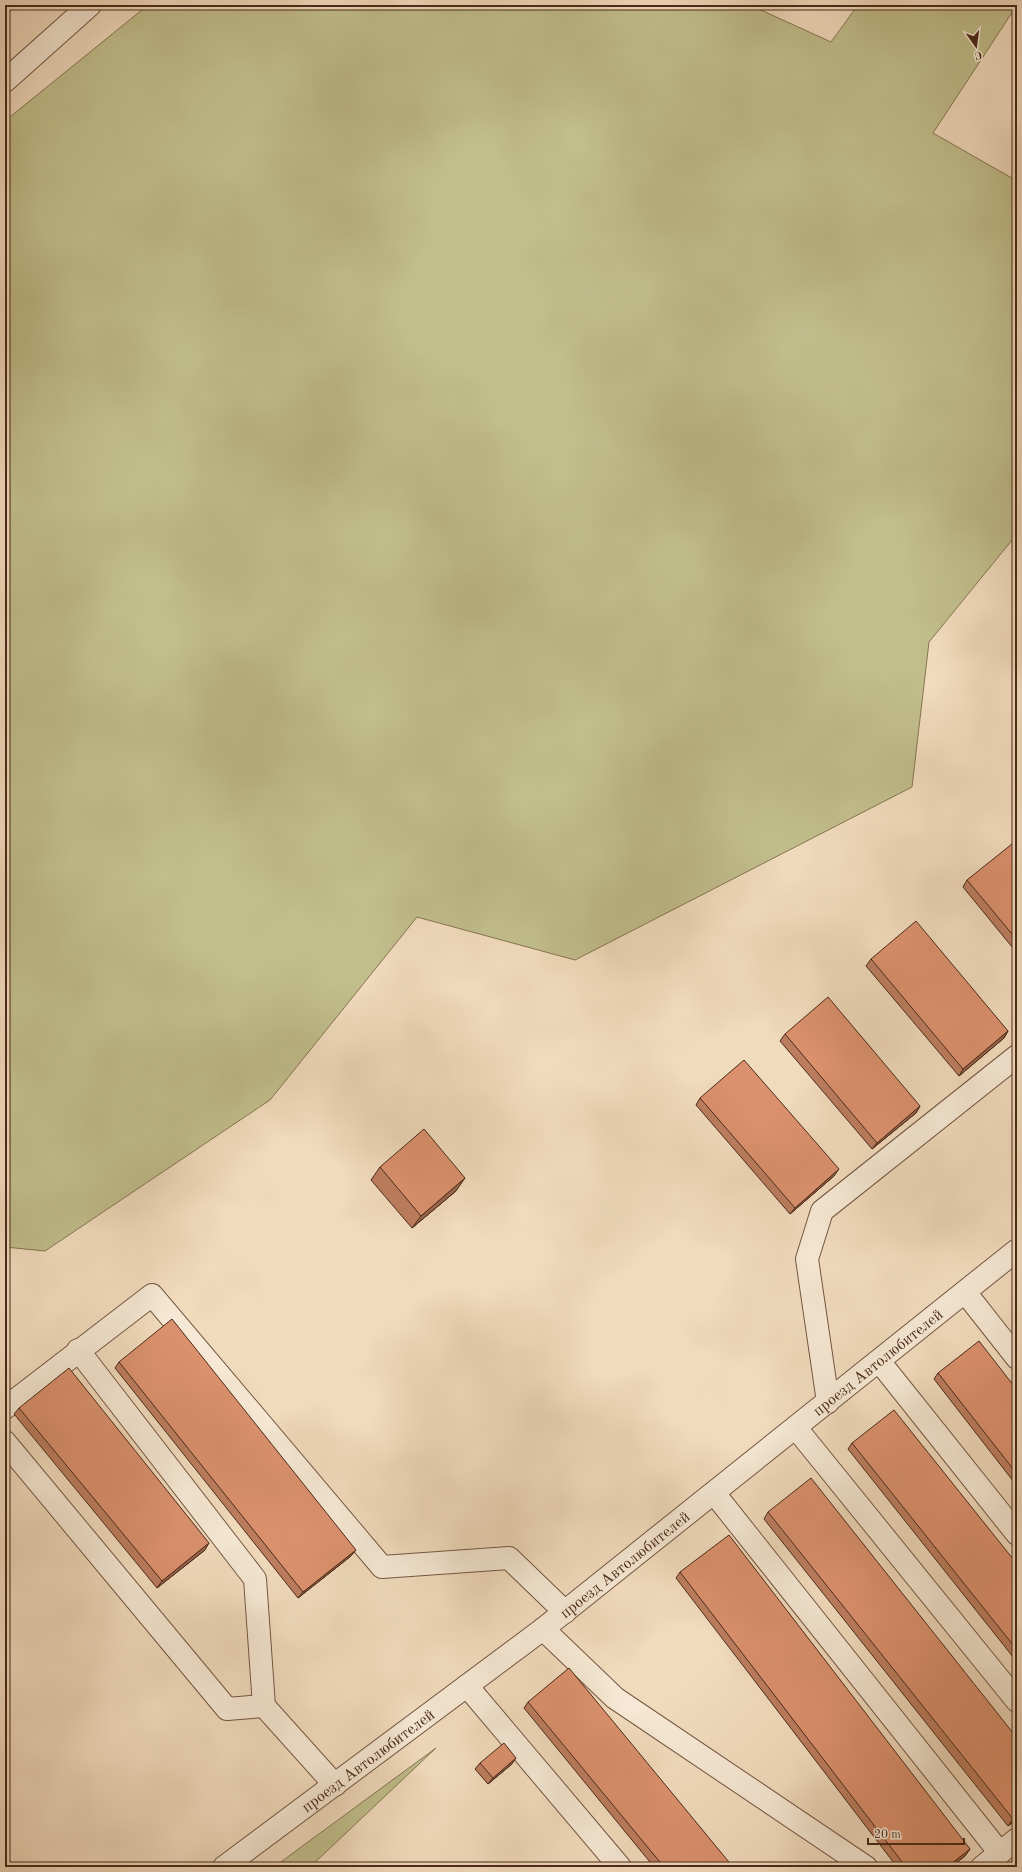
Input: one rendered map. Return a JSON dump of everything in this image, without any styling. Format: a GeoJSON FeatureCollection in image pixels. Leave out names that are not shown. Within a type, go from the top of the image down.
{"type":"FeatureCollection","features":[{"type":"Feature","properties":{"kind":"street"},"geometry":{"type":"LineString","coordinates":[[5,81],[90,5]]}},
{"type":"Feature","properties":{"kind":"street"},"geometry":{"type":"LineString","coordinates":[[828,1402],[807,1259],[822,1211],[1017,1056]]}},
{"type":"Feature","properties":{"kind":"street","name":"проезд Автолюбителей"},"geometry":{"type":"LineString","coordinates":[[224,1867],[543,1630],[1017,1250]]}},
{"type":"Feature","properties":{"kind":"street"},"geometry":{"type":"LineString","coordinates":[[965,1292],[1017,1358]]}},
{"type":"Feature","properties":{"kind":"street"},"geometry":{"type":"LineString","coordinates":[[5,1408],[78,1350],[152,1296],[382,1567],[509,1558],[565,1612]]}},
{"type":"Feature","properties":{"kind":"street"},"geometry":{"type":"LineString","coordinates":[[78,1350],[255,1579],[264,1706],[335,1785]]}},
{"type":"Feature","properties":{"kind":"street"},"geometry":{"type":"LineString","coordinates":[[879,1361],[1017,1534]]}},
{"type":"Feature","properties":{"kind":"street"},"geometry":{"type":"LineString","coordinates":[[796,1428],[1017,1701]]}},
{"type":"Feature","properties":{"kind":"street"},"geometry":{"type":"LineString","coordinates":[[5,1442],[227,1709],[264,1706]]}},
{"type":"Feature","properties":{"kind":"street"},"geometry":{"type":"LineString","coordinates":[[714,1493],[1000,1853]]}},
{"type":"Feature","properties":{"kind":"street"},"geometry":{"type":"LineString","coordinates":[[543,1630],[615,1698],[866,1867]]}},
{"type":"Feature","properties":{"kind":"street"},"geometry":{"type":"LineString","coordinates":[[467,1686],[620,1867]]}},
{"type":"Feature","properties":{"kind":"street"},"geometry":{"type":"LineString","coordinates":[[982,1867],[1017,1839]]}},
{"type":"Feature","properties":{"kind":"shaded area"},"geometry":{"type":"Polygon","coordinates":[[[148,5],[750,5],[831,42],[858,5],[1017,5],[933,133],[1017,181],[1017,534],[929,642],[912,787],[575,960],[417,917],[270,1100],[45,1251],[5,1247],[5,121],[148,5]]]}},
{"type":"Feature","properties":{"kind":"shaded area"},"geometry":{"type":"Polygon","coordinates":[[[436,1748],[310,1867],[274,1867],[436,1748]]]}},
{"type":"Feature","properties":{"kind":"building"},"geometry":{"type":"Polygon","coordinates":[[[1012,844],[1017,850],[1017,940],[967,880],[1012,844]]]}},
{"type":"Feature","properties":{"kind":"building"},"geometry":{"type":"Polygon","coordinates":[[[916,921],[1008,1031],[963,1069],[871,959],[916,921]]]}},
{"type":"Feature","properties":{"kind":"building"},"geometry":{"type":"Polygon","coordinates":[[[828,997],[920,1106],[877,1143],[785,1034],[828,997]]]}},
{"type":"Feature","properties":{"kind":"building"},"geometry":{"type":"Polygon","coordinates":[[[744,1060],[839,1169],[795,1208],[700,1098],[744,1060]]]}},
{"type":"Feature","properties":{"kind":"building"},"geometry":{"type":"Polygon","coordinates":[[[424,1129],[465,1178],[421,1216],[380,1167],[424,1129]]]}},
{"type":"Feature","properties":{"kind":"building"},"geometry":{"type":"Polygon","coordinates":[[[172,1319],[356,1550],[303,1592],[119,1362],[172,1319]]]}},
{"type":"Feature","properties":{"kind":"building"},"geometry":{"type":"Polygon","coordinates":[[[979,1341],[1017,1390],[1017,1474],[938,1373],[979,1341]]]}},
{"type":"Feature","properties":{"kind":"building"},"geometry":{"type":"Polygon","coordinates":[[[69,1368],[209,1543],[162,1581],[19,1408],[69,1368]]]}},
{"type":"Feature","properties":{"kind":"building"},"geometry":{"type":"Polygon","coordinates":[[[894,1410],[1017,1564],[1017,1650],[852,1443],[894,1410]]]}},
{"type":"Feature","properties":{"kind":"building"},"geometry":{"type":"Polygon","coordinates":[[[811,1478],[1017,1738],[1017,1816],[1013,1819],[768,1512],[811,1478]]]}},
{"type":"Feature","properties":{"kind":"building"},"geometry":{"type":"Polygon","coordinates":[[[729,1535],[970,1849],[947,1867],[906,1867],[680,1572],[729,1535]]]}},
{"type":"Feature","properties":{"kind":"building"},"geometry":{"type":"Polygon","coordinates":[[[569,1668],[733,1867],[664,1867],[528,1702],[569,1668]]]}},
{"type":"Feature","properties":{"kind":"building"},"geometry":{"type":"Polygon","coordinates":[[[504,1743],[516,1758],[493,1778],[480,1763],[504,1743]]]}},
{"type":"Feature","properties":{"kind":"building"},"geometry":{"type":"Polygon","coordinates":[[[1017,1857],[1017,1867],[1005,1867],[1017,1857]]]}}]}
